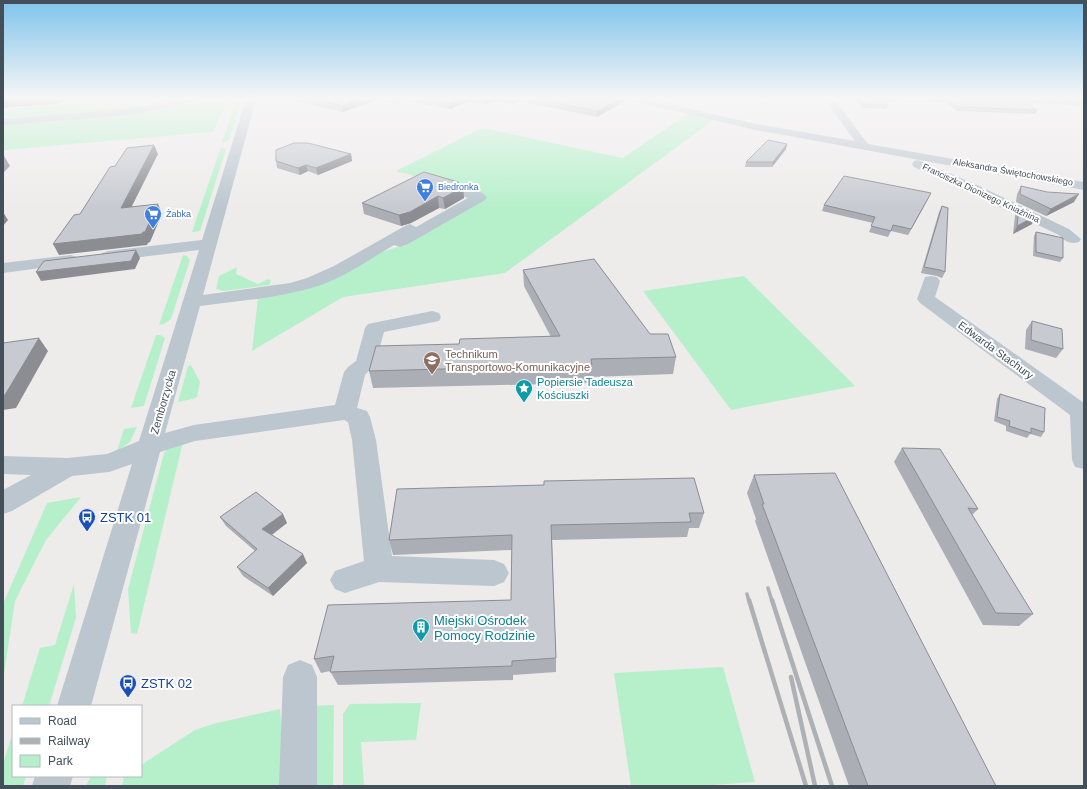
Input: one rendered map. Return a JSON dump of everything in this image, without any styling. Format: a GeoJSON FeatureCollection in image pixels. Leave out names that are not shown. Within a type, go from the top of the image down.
{"type":"FeatureCollection","features":[{"type":"Feature","properties":{"kind":"street","name":"Zemborzycka"},"geometry":{"type":"LineString","coordinates":[[74,705],[240,136]]}},
{"type":"Feature","properties":{"kind":"street","name":"Aleksandra Świętochowskiego"},"geometry":{"type":"LineString","coordinates":[[806,136],[1084,186]]}},
{"type":"Feature","properties":{"kind":"street"},"geometry":{"type":"LineString","coordinates":[[856,136],[864,146]]}},
{"type":"Feature","properties":{"kind":"street","name":"Franciszka Dionizego Kniaźnina"},"geometry":{"type":"LineString","coordinates":[[888,150],[1064,232],[1073,239]]}},
{"type":"Feature","properties":{"kind":"street"},"geometry":{"type":"LineString","coordinates":[[381,247],[404,240],[480,197],[467,192]]}},
{"type":"Feature","properties":{"kind":"street"},"geometry":{"type":"LineString","coordinates":[[192,302],[290,288],[313,282],[340,270],[410,230]]}},
{"type":"Feature","properties":{"kind":"street"},"geometry":{"type":"LineString","coordinates":[[3,268],[209,244]]}},
{"type":"Feature","properties":{"kind":"street","name":"Edwarda Stachury"},"geometry":{"type":"LineString","coordinates":[[931,281],[926,298],[1083,413]]}},
{"type":"Feature","properties":{"kind":"street"},"geometry":{"type":"LineString","coordinates":[[345,412],[355,372],[365,364],[375,328],[432,317]]}},
{"type":"Feature","properties":{"kind":"street"},"geometry":{"type":"LineString","coordinates":[[3,465],[67,467],[108,463],[150,447],[194,433],[345,412],[359,417],[364,440],[379,569]]}},
{"type":"Feature","properties":{"kind":"street"},"geometry":{"type":"LineString","coordinates":[[1083,413],[1084,460]]}},
{"type":"Feature","properties":{"kind":"street"},"geometry":{"type":"LineString","coordinates":[[3,503],[67,467]]}},
{"type":"Feature","properties":{"kind":"street"},"geometry":{"type":"LineString","coordinates":[[345,580],[379,569],[494,573]]}},
{"type":"Feature","properties":{"kind":"street"},"geometry":{"type":"LineString","coordinates":[[298,786],[300,677]]}},
{"type":"Feature","properties":{"kind":"green space"},"geometry":{"type":"Polygon","coordinates":[[[3,136],[168,136],[3,150],[3,136]]]}},
{"type":"Feature","properties":{"kind":"green space"},"geometry":{"type":"Polygon","coordinates":[[[224,136],[230,136],[229,140],[222,143],[224,136]]]}},
{"type":"Feature","properties":{"kind":"green space"},"geometry":{"type":"Polygon","coordinates":[[[466,136],[519,136],[623,158],[656,136],[692,136],[505,273],[343,297],[252,351],[258,298],[300,291],[328,282],[380,253],[403,245],[486,196],[396,171],[466,136]]]}},
{"type":"Feature","properties":{"kind":"green space"},"geometry":{"type":"Polygon","coordinates":[[[221,147],[226,149],[200,231],[192,232],[221,147]]]}},
{"type":"Feature","properties":{"kind":"green space"},"geometry":{"type":"Polygon","coordinates":[[[183,255],[187,256],[190,260],[171,319],[164,324],[159,325],[183,255]]]}},
{"type":"Feature","properties":{"kind":"green space"},"geometry":{"type":"Polygon","coordinates":[[[237,267],[236,274],[258,284],[268,279],[271,281],[269,285],[224,291],[216,289],[219,276],[237,267]]]}},
{"type":"Feature","properties":{"kind":"green space"},"geometry":{"type":"Polygon","coordinates":[[[744,276],[855,386],[731,410],[643,291],[744,276]]]}},
{"type":"Feature","properties":{"kind":"green space"},"geometry":{"type":"Polygon","coordinates":[[[156,335],[160,335],[165,338],[144,406],[131,408],[156,335]]]}},
{"type":"Feature","properties":{"kind":"green space"},"geometry":{"type":"Polygon","coordinates":[[[191,365],[200,382],[197,397],[178,402],[188,366],[191,365]]]}},
{"type":"Feature","properties":{"kind":"green space"},"geometry":{"type":"Polygon","coordinates":[[[137,427],[130,442],[117,451],[124,429],[137,427]]]}},
{"type":"Feature","properties":{"kind":"green space"},"geometry":{"type":"Polygon","coordinates":[[[183,442],[137,634],[131,633],[128,589],[164,453],[167,449],[183,442]]]}},
{"type":"Feature","properties":{"kind":"green space"},"geometry":{"type":"Polygon","coordinates":[[[81,497],[46,540],[15,601],[3,681],[3,604],[47,503],[81,497]]]}},
{"type":"Feature","properties":{"kind":"green space"},"geometry":{"type":"Polygon","coordinates":[[[74,584],[76,618],[49,705],[22,705],[40,648],[55,645],[74,584]]]}},
{"type":"Feature","properties":{"kind":"green space"},"geometry":{"type":"Polygon","coordinates":[[[723,667],[755,782],[696,786],[631,786],[614,673],[723,667]]]}},
{"type":"Feature","properties":{"kind":"green space"},"geometry":{"type":"Polygon","coordinates":[[[421,703],[416,740],[361,742],[364,786],[343,786],[343,714],[350,704],[421,703]]]}},
{"type":"Feature","properties":{"kind":"green space"},"geometry":{"type":"Polygon","coordinates":[[[334,705],[333,786],[307,786],[309,706],[334,705]]]}},
{"type":"Feature","properties":{"kind":"green space"},"geometry":{"type":"Polygon","coordinates":[[[280,709],[283,749],[282,786],[122,786],[124,777],[142,777],[142,764],[195,730],[213,724],[280,709]]]}},
{"type":"Feature","properties":{"kind":"green space"},"geometry":{"type":"Polygon","coordinates":[[[12,736],[12,777],[26,777],[23,786],[3,786],[3,763],[12,736]]]}},
{"type":"Feature","properties":{"kind":"green space"},"geometry":{"type":"Polygon","coordinates":[[[90,777],[107,777],[105,786],[86,786],[90,777]]]}},
{"type":"Feature","properties":{"kind":"building"},"geometry":{"type":"Polygon","coordinates":[[[768,140],[787,144],[773,162],[746,162],[768,140]]]}},
{"type":"Feature","properties":{"kind":"building"},"geometry":{"type":"Polygon","coordinates":[[[294,143],[308,143],[351,154],[316,168],[306,165],[298,168],[276,161],[276,150],[294,143]]]}},
{"type":"Feature","properties":{"kind":"building"},"geometry":{"type":"Polygon","coordinates":[[[154,145],[121,208],[158,204],[145,232],[142,234],[53,244],[74,215],[80,214],[110,167],[115,166],[127,148],[154,145]]]}},
{"type":"Feature","properties":{"kind":"building"},"geometry":{"type":"Polygon","coordinates":[[[424,172],[458,182],[460,186],[463,187],[443,198],[438,196],[410,212],[399,215],[362,203],[424,172]]]}},
{"type":"Feature","properties":{"kind":"building"},"geometry":{"type":"Polygon","coordinates":[[[844,176],[931,193],[911,229],[893,225],[891,231],[871,226],[875,217],[824,205],[844,176]]]}},
{"type":"Feature","properties":{"kind":"building"},"geometry":{"type":"Polygon","coordinates":[[[1021,186],[1047,192],[1079,194],[1051,209],[1020,194],[1021,186]]]}},
{"type":"Feature","properties":{"kind":"building"},"geometry":{"type":"Polygon","coordinates":[[[942,206],[948,208],[945,272],[924,267],[942,206]]]}},
{"type":"Feature","properties":{"kind":"building"},"geometry":{"type":"Polygon","coordinates":[[[1019,208],[1036,216],[1017,226],[1019,208]]]}},
{"type":"Feature","properties":{"kind":"building"},"geometry":{"type":"Polygon","coordinates":[[[1036,232],[1063,238],[1063,258],[1036,252],[1036,232]]]}},
{"type":"Feature","properties":{"kind":"building"},"geometry":{"type":"Polygon","coordinates":[[[136,250],[131,261],[36,272],[44,261],[136,250]]]}},
{"type":"Feature","properties":{"kind":"building"},"geometry":{"type":"Polygon","coordinates":[[[594,259],[650,334],[668,334],[676,357],[591,359],[592,365],[369,371],[376,346],[459,344],[460,339],[560,336],[523,270],[594,259]]]}},
{"type":"Feature","properties":{"kind":"building"},"geometry":{"type":"Polygon","coordinates":[[[1032,321],[1062,329],[1063,349],[1031,340],[1032,321]]]}},
{"type":"Feature","properties":{"kind":"building"},"geometry":{"type":"Polygon","coordinates":[[[39,338],[5,395],[3,395],[3,343],[39,338]]]}},
{"type":"Feature","properties":{"kind":"building"},"geometry":{"type":"Polygon","coordinates":[[[1000,394],[1045,408],[1044,432],[1031,428],[1031,433],[1009,426],[1010,421],[997,417],[1000,394]]]}},
{"type":"Feature","properties":{"kind":"building"},"geometry":{"type":"Polygon","coordinates":[[[902,448],[940,449],[978,509],[968,508],[1033,614],[996,613],[902,448]]]}},
{"type":"Feature","properties":{"kind":"building"},"geometry":{"type":"Polygon","coordinates":[[[835,473],[996,786],[868,786],[762,504],[764,504],[754,475],[835,473]]]}},
{"type":"Feature","properties":{"kind":"building"},"geometry":{"type":"Polygon","coordinates":[[[694,478],[704,513],[689,513],[691,522],[551,525],[556,658],[512,661],[512,666],[330,672],[334,656],[314,659],[328,605],[511,600],[512,535],[389,540],[397,489],[544,485],[544,481],[694,478]]]}},
{"type":"Feature","properties":{"kind":"building"},"geometry":{"type":"Polygon","coordinates":[[[256,492],[283,514],[262,529],[303,554],[268,588],[237,567],[257,549],[220,517],[256,492]]]}},
{"type":"Feature","properties":{"kind":"railway"},"geometry":{"type":"LineString","coordinates":[[768,588],[772,601]]}},
{"type":"Feature","properties":{"kind":"railway"},"geometry":{"type":"LineString","coordinates":[[747,594],[749,601]]}},
{"type":"Feature","properties":{"kind":"railway"},"geometry":{"type":"LineString","coordinates":[[749,600],[806,786]]}},
{"type":"Feature","properties":{"kind":"railway"},"geometry":{"type":"LineString","coordinates":[[772,600],[832,786]]}},
{"type":"Feature","properties":{"kind":"railway"},"geometry":{"type":"LineString","coordinates":[[791,677],[815,786]]}},
{"type":"Feature","properties":{"kind":"place","name":"Biedronka"},"geometry":{"type":"Point","coordinates":[425,202]}},
{"type":"Feature","properties":{"kind":"place","name":"Żabka"},"geometry":{"type":"Point","coordinates":[153,229]}},
{"type":"Feature","properties":{"kind":"place","name":"Technikum Transportowo-Komunikacyjne"},"geometry":{"type":"Point","coordinates":[432,375]}},
{"type":"Feature","properties":{"kind":"place","name":"Popiersie Tadeusza Kościuszki"},"geometry":{"type":"Point","coordinates":[524,403]}},
{"type":"Feature","properties":{"kind":"place","name":"ZSTK 01"},"geometry":{"type":"Point","coordinates":[87,532]}},
{"type":"Feature","properties":{"kind":"place","name":"Miejski Ośrodek Pomocy Rodzinie"},"geometry":{"type":"Point","coordinates":[421,642]}},
{"type":"Feature","properties":{"kind":"place","name":"ZSTK 02"},"geometry":{"type":"Point","coordinates":[128,698]}}]}
